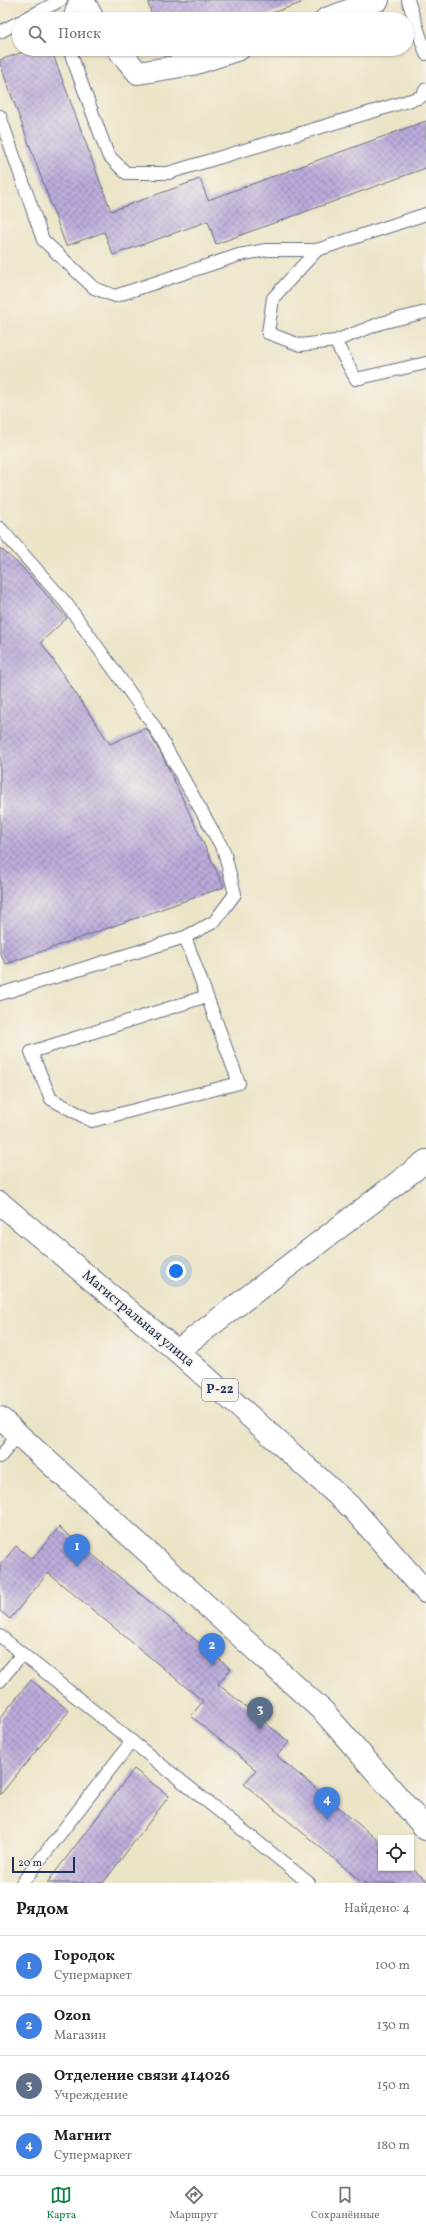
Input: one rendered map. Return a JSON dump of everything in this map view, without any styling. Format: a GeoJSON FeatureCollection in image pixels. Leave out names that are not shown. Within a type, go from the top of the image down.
{"type":"FeatureCollection","features":[{"type":"Feature","properties":{"kind":"main road"},"geometry":{"type":"LineString","coordinates":[[83,0],[89,12]]}},
{"type":"Feature","properties":{"kind":"main road"},"geometry":{"type":"LineString","coordinates":[[345,12],[374,1]]}},
{"type":"Feature","properties":{"kind":"main road"},"geometry":{"type":"LineString","coordinates":[[124,56],[138,73],[193,64],[218,56]]}},
{"type":"Feature","properties":{"kind":"main road"},"geometry":{"type":"LineString","coordinates":[[177,1351],[426,1161]]}},
{"type":"Feature","properties":{"kind":"main road","name":"Магистральная улица"},"geometry":{"type":"LineString","coordinates":[[0,1203],[177,1351],[353,1509],[426,1592]]}},
{"type":"Feature","properties":{"kind":"main road"},"geometry":{"type":"LineString","coordinates":[[0,1418],[324,1712],[426,1829]]}},
{"type":"Feature","properties":{"kind":"lane"},"geometry":{"type":"LineString","coordinates":[[38,12],[60,0]]}},
{"type":"Feature","properties":{"kind":"lane"},"geometry":{"type":"LineString","coordinates":[[71,12],[75,0]]}},
{"type":"Feature","properties":{"kind":"lane"},"geometry":{"type":"LineString","coordinates":[[408,0],[412,12]]}},
{"type":"Feature","properties":{"kind":"lane"},"geometry":{"type":"LineString","coordinates":[[414,18],[426,54]]}},
{"type":"Feature","properties":{"kind":"lane"},"geometry":{"type":"LineString","coordinates":[[0,32],[12,26]]}},
{"type":"Feature","properties":{"kind":"lane"},"geometry":{"type":"LineString","coordinates":[[72,56],[108,155],[126,172],[168,173],[421,98],[426,89]]}},
{"type":"Feature","properties":{"kind":"lane"},"geometry":{"type":"LineString","coordinates":[[0,116],[43,240],[94,288],[115,296],[239,255],[266,250],[317,250],[426,214]]}},
{"type":"Feature","properties":{"kind":"lane"},"geometry":{"type":"LineString","coordinates":[[317,250],[273,298],[268,333],[300,345],[335,341],[381,323],[426,312]]}},
{"type":"Feature","properties":{"kind":"lane"},"geometry":{"type":"LineString","coordinates":[[335,341],[356,380],[426,363]]}},
{"type":"Feature","properties":{"kind":"lane"},"geometry":{"type":"LineString","coordinates":[[0,528],[66,602],[152,723],[224,851],[235,894],[214,922],[185,937],[0,994]]}},
{"type":"Feature","properties":{"kind":"lane"},"geometry":{"type":"LineString","coordinates":[[185,937],[207,996],[239,1084],[92,1121],[51,1099],[31,1052],[207,996]]}},
{"type":"Feature","properties":{"kind":"lane"},"geometry":{"type":"LineString","coordinates":[[0,1457],[18,1435]]}},
{"type":"Feature","properties":{"kind":"lane"},"geometry":{"type":"LineString","coordinates":[[0,1636],[309,1883]]}},
{"type":"Feature","properties":{"kind":"lane"},"geometry":{"type":"LineString","coordinates":[[0,1681],[22,1654]]}},
{"type":"Feature","properties":{"kind":"lane"},"geometry":{"type":"LineString","coordinates":[[22,1883],[132,1741]]}},
{"type":"Feature","properties":{"kind":"building"},"geometry":{"type":"Polygon","coordinates":[[[157,0],[300,0],[301,3],[275,12],[151,12],[148,3],[157,0]]]}},
{"type":"Feature","properties":{"kind":"building"},"geometry":{"type":"Polygon","coordinates":[[[12,56],[54,56],[111,211],[200,179],[208,200],[426,121],[426,168],[216,244],[208,221],[113,255],[104,232],[66,246],[0,64],[0,60],[12,56]]]}},
{"type":"Feature","properties":{"kind":"building"},"geometry":{"type":"Polygon","coordinates":[[[0,548],[22,567],[67,618],[41,642],[110,744],[146,728],[163,757],[224,887],[6,964],[0,954],[0,548]]]}},
{"type":"Feature","properties":{"kind":"building"},"geometry":{"type":"Polygon","coordinates":[[[59,1527],[231,1669],[218,1684],[289,1742],[277,1756],[378,1840],[378,1871],[414,1870],[426,1880],[426,1883],[363,1883],[244,1784],[256,1770],[191,1716],[203,1701],[48,1573],[10,1619],[0,1611],[0,1565],[16,1546],[32,1559],[59,1527]]]}},
{"type":"Feature","properties":{"kind":"building"},"geometry":{"type":"Polygon","coordinates":[[[31,1680],[69,1711],[0,1795],[0,1718],[31,1680]]]}},
{"type":"Feature","properties":{"kind":"building"},"geometry":{"type":"Polygon","coordinates":[[[134,1769],[169,1796],[103,1883],[47,1883],[134,1769]]]}},
{"type":"Feature","properties":{"kind":"place","name":"Городок"},"geometry":{"type":"Point","coordinates":[77,1567]}},
{"type":"Feature","properties":{"kind":"place","name":"Ozon"},"geometry":{"type":"Point","coordinates":[212,1666]}},
{"type":"Feature","properties":{"kind":"place","name":"Отделение связи 414026"},"geometry":{"type":"Point","coordinates":[260,1730]}},
{"type":"Feature","properties":{"kind":"place","name":"Магнит"},"geometry":{"type":"Point","coordinates":[327,1820]}}]}
